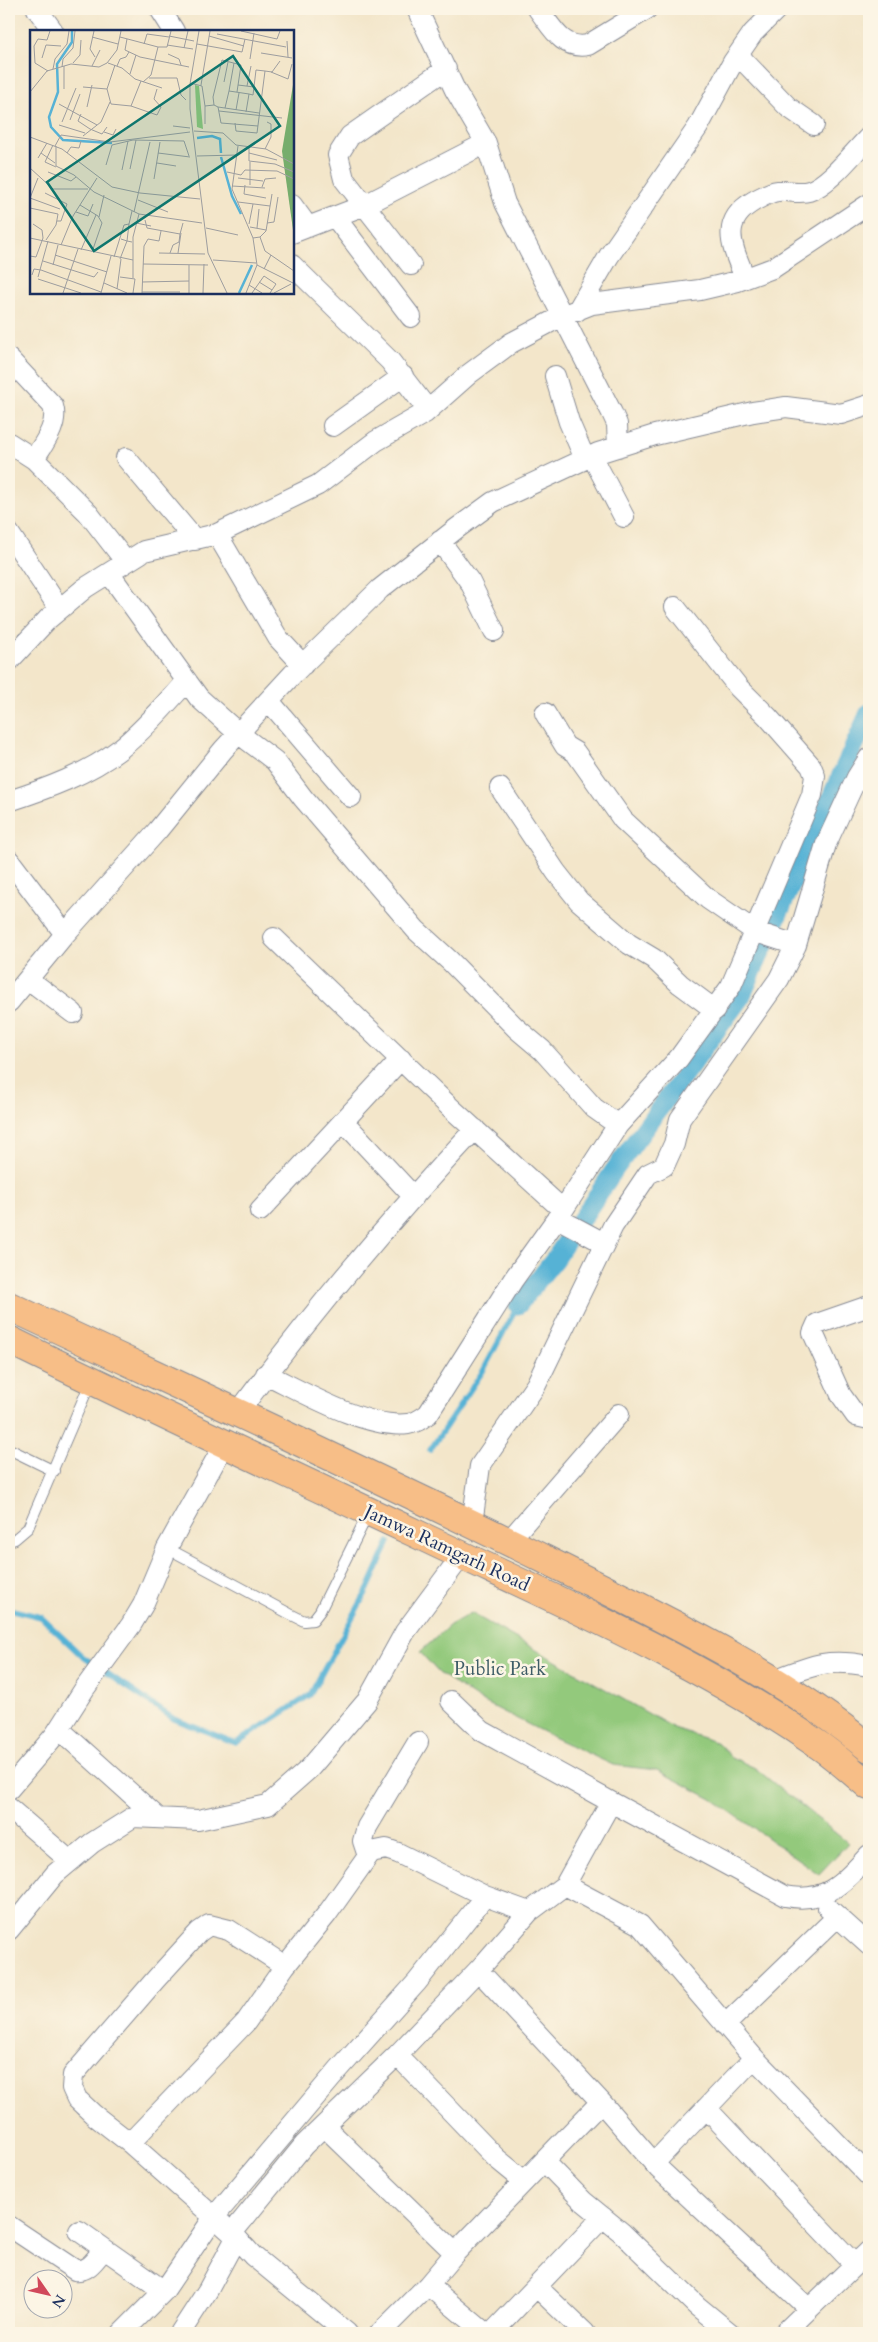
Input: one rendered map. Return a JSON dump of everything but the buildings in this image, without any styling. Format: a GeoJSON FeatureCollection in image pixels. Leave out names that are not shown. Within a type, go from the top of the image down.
{"type":"FeatureCollection","features":[{"type":"Feature","properties":{"kind":"highway","name":"Jamwa Ramgarh Road"},"geometry":{"type":"LineString","coordinates":[[9,1306],[391,1485],[710,1642],[774,1680],[839,1723],[869,1748]]}},
{"type":"Feature","properties":{"kind":"highway","name":"Jamwa Ramgarh Road"},"geometry":{"type":"LineString","coordinates":[[9,1340],[224,1444],[376,1514],[419,1536],[462,1554],[676,1659],[751,1701],[822,1747],[869,1786]]}},
{"type":"Feature","properties":{"kind":"street"},"geometry":{"type":"LineString","coordinates":[[37,9],[52,30]]}},
{"type":"Feature","properties":{"kind":"street"},"geometry":{"type":"LineString","coordinates":[[160,9],[173,30]]}},
{"type":"Feature","properties":{"kind":"street"},"geometry":{"type":"LineString","coordinates":[[417,9],[455,90],[486,143],[505,203],[569,313],[617,424],[618,447]]}},
{"type":"Feature","properties":{"kind":"street"},"geometry":{"type":"LineString","coordinates":[[538,9],[562,40],[570,46],[578,47],[588,45],[647,9]]}},
{"type":"Feature","properties":{"kind":"street"},"geometry":{"type":"LineString","coordinates":[[569,313],[698,127],[738,55],[753,33],[777,9]]}},
{"type":"Feature","properties":{"kind":"street"},"geometry":{"type":"LineString","coordinates":[[738,55],[788,107],[814,124]]}},
{"type":"Feature","properties":{"kind":"street"},"geometry":{"type":"LineString","coordinates":[[411,265],[344,178],[338,155],[344,144],[366,124],[446,69]]}},
{"type":"Feature","properties":{"kind":"street"},"geometry":{"type":"LineString","coordinates":[[745,278],[731,242],[731,230],[736,217],[745,207],[768,193],[809,191],[826,181],[869,138]]}},
{"type":"Feature","properties":{"kind":"street"},"geometry":{"type":"LineString","coordinates":[[294,211],[300,230],[365,205],[486,143]]}},
{"type":"Feature","properties":{"kind":"street"},"geometry":{"type":"LineString","coordinates":[[9,661],[59,608],[126,562],[144,551],[166,544],[196,540],[217,534],[287,502],[318,485],[376,441],[428,410],[469,374],[511,343],[569,313],[592,304],[700,290],[773,268],[869,204]]}},
{"type":"Feature","properties":{"kind":"street"},"geometry":{"type":"LineString","coordinates":[[335,217],[411,317]]}},
{"type":"Feature","properties":{"kind":"street"},"geometry":{"type":"LineString","coordinates":[[294,267],[403,376],[428,410]]}},
{"type":"Feature","properties":{"kind":"street"},"geometry":{"type":"LineString","coordinates":[[9,359],[53,406],[56,414],[54,422],[34,459]]}},
{"type":"Feature","properties":{"kind":"street"},"geometry":{"type":"LineString","coordinates":[[333,426],[403,376]]}},
{"type":"Feature","properties":{"kind":"street"},"geometry":{"type":"LineString","coordinates":[[555,376],[569,422],[588,458],[624,517]]}},
{"type":"Feature","properties":{"kind":"street"},"geometry":{"type":"LineString","coordinates":[[9,1002],[65,934],[158,830],[238,733],[303,665],[380,589],[493,502],[588,458],[655,435],[753,412],[786,407],[841,414],[869,405]]}},
{"type":"Feature","properties":{"kind":"street"},"geometry":{"type":"LineString","coordinates":[[9,443],[34,459],[88,513],[126,562]]}},
{"type":"Feature","properties":{"kind":"street"},"geometry":{"type":"LineString","coordinates":[[126,458],[196,540]]}},
{"type":"Feature","properties":{"kind":"street"},"geometry":{"type":"LineString","coordinates":[[9,533],[59,608]]}},
{"type":"Feature","properties":{"kind":"street"},"geometry":{"type":"LineString","coordinates":[[217,534],[278,638],[303,665]]}},
{"type":"Feature","properties":{"kind":"street"},"geometry":{"type":"LineString","coordinates":[[440,541],[470,582],[494,630]]}},
{"type":"Feature","properties":{"kind":"street"},"geometry":{"type":"LineString","coordinates":[[109,573],[199,698],[238,733],[275,761],[303,798],[416,930],[450,960],[516,1028],[542,1050],[594,1108],[618,1125]]}},
{"type":"Feature","properties":{"kind":"street"},"geometry":{"type":"LineString","coordinates":[[266,1374],[359,1416],[391,1424],[418,1422],[428,1414],[513,1280],[561,1216],[618,1125],[680,1058],[731,986],[759,933],[812,795],[814,776],[811,766],[768,716],[738,688],[675,607]]}},
{"type":"Feature","properties":{"kind":"street"},"geometry":{"type":"LineString","coordinates":[[9,801],[39,792],[96,764],[119,750],[159,712],[187,680]]}},
{"type":"Feature","properties":{"kind":"street"},"geometry":{"type":"LineString","coordinates":[[269,701],[351,797]]}},
{"type":"Feature","properties":{"kind":"street"},"geometry":{"type":"LineString","coordinates":[[545,714],[565,746],[575,752],[623,820],[708,899],[759,933],[792,944]]}},
{"type":"Feature","properties":{"kind":"street"},"geometry":{"type":"LineString","coordinates":[[472,1524],[480,1466],[536,1385],[596,1239],[648,1174],[664,1166],[674,1144],[680,1119],[779,978],[826,844],[857,777],[869,758]]}},
{"type":"Feature","properties":{"kind":"street"},"geometry":{"type":"LineString","coordinates":[[500,788],[556,872],[579,901],[629,944],[654,959],[680,984],[715,1010]]}},
{"type":"Feature","properties":{"kind":"street"},"geometry":{"type":"LineString","coordinates":[[9,860],[65,934]]}},
{"type":"Feature","properties":{"kind":"street"},"geometry":{"type":"LineString","coordinates":[[274,938],[475,1129],[561,1216],[596,1239]]}},
{"type":"Feature","properties":{"kind":"street"},"geometry":{"type":"LineString","coordinates":[[28,979],[72,1013]]}},
{"type":"Feature","properties":{"kind":"street"},"geometry":{"type":"LineString","coordinates":[[260,1210],[401,1059]]}},
{"type":"Feature","properties":{"kind":"street"},"geometry":{"type":"LineString","coordinates":[[343,1121],[414,1197]]}},
{"type":"Feature","properties":{"kind":"street"},"geometry":{"type":"LineString","coordinates":[[237,1414],[266,1374],[414,1197],[475,1129]]}},
{"type":"Feature","properties":{"kind":"street"},"geometry":{"type":"LineString","coordinates":[[869,1306],[817,1324],[813,1334],[841,1395],[856,1416],[869,1419]]}},
{"type":"Feature","properties":{"kind":"street"},"geometry":{"type":"LineString","coordinates":[[508,1542],[619,1414]]}},
{"type":"Feature","properties":{"kind":"street"},"geometry":{"type":"LineString","coordinates":[[9,1789],[38,1757],[59,1729],[85,1688],[143,1606],[167,1548],[224,1444]]}},
{"type":"Feature","properties":{"kind":"street"},"geometry":{"type":"LineString","coordinates":[[9,1930],[55,1874],[92,1843],[133,1817],[198,1820],[268,1805],[310,1768],[367,1701],[405,1632],[462,1554]]}},
{"type":"Feature","properties":{"kind":"street"},"geometry":{"type":"LineString","coordinates":[[774,1680],[814,1664],[846,1662],[869,1666]]}},
{"type":"Feature","properties":{"kind":"street"},"geometry":{"type":"LineString","coordinates":[[451,1701],[482,1731],[785,1896],[799,1899],[818,1898],[847,1878],[869,1856]]}},
{"type":"Feature","properties":{"kind":"street"},"geometry":{"type":"LineString","coordinates":[[59,1729],[158,1818]]}},
{"type":"Feature","properties":{"kind":"street"},"geometry":{"type":"LineString","coordinates":[[368,1856],[363,1841],[367,1826],[418,1742]]}},
{"type":"Feature","properties":{"kind":"street"},"geometry":{"type":"LineString","coordinates":[[180,2333],[208,2290],[234,2236],[304,2145],[397,2055],[478,1970],[529,1912],[565,1885],[611,1802]]}},
{"type":"Feature","properties":{"kind":"street"},"geometry":{"type":"LineString","coordinates":[[9,1808],[70,1861]]}},
{"type":"Feature","properties":{"kind":"street"},"geometry":{"type":"LineString","coordinates":[[130,2143],[246,2022],[285,1966],[327,1914],[371,1852],[386,1849],[485,1896],[529,1912]]}},
{"type":"Feature","properties":{"kind":"street"},"geometry":{"type":"LineString","coordinates":[[565,1885],[640,1925],[754,2058],[869,2176]]}},
{"type":"Feature","properties":{"kind":"street"},"geometry":{"type":"LineString","coordinates":[[122,2333],[164,2291],[214,2217],[339,2069],[417,1982],[485,1896]]}},
{"type":"Feature","properties":{"kind":"street"},"geometry":{"type":"LineString","coordinates":[[818,1898],[869,1945]]}},
{"type":"Feature","properties":{"kind":"street"},"geometry":{"type":"LineString","coordinates":[[726,2025],[837,1917]]}},
{"type":"Feature","properties":{"kind":"street"},"geometry":{"type":"LineString","coordinates":[[285,1966],[229,1930],[210,1925],[199,1932],[156,1979],[73,2075],[72,2088],[76,2099],[130,2143],[214,2217],[254,2256],[347,2333]]}},
{"type":"Feature","properties":{"kind":"street"},"geometry":{"type":"LineString","coordinates":[[478,1970],[601,2102],[654,2163],[809,2309]]}},
{"type":"Feature","properties":{"kind":"street"},"geometry":{"type":"LineString","coordinates":[[397,2055],[496,2158],[524,2181]]}},
{"type":"Feature","properties":{"kind":"street"},"geometry":{"type":"LineString","coordinates":[[654,2163],[754,2058]]}},
{"type":"Feature","properties":{"kind":"street"},"geometry":{"type":"LineString","coordinates":[[380,2333],[428,2285],[455,2253],[601,2102]]}},
{"type":"Feature","properties":{"kind":"street"},"geometry":{"type":"LineString","coordinates":[[706,2108],[862,2258],[784,2333]]}},
{"type":"Feature","properties":{"kind":"street"},"geometry":{"type":"LineString","coordinates":[[324,2126],[455,2253]]}},
{"type":"Feature","properties":{"kind":"street"},"geometry":{"type":"LineString","coordinates":[[544,2161],[583,2201],[697,2306],[730,2333]]}},
{"type":"Feature","properties":{"kind":"street"},"geometry":{"type":"LineString","coordinates":[[492,2333],[538,2288],[603,2218]]}},
{"type":"Feature","properties":{"kind":"street"},"geometry":{"type":"LineString","coordinates":[[9,2226],[75,2270],[82,2271],[87,2268],[104,2249]]}},
{"type":"Feature","properties":{"kind":"street"},"geometry":{"type":"LineString","coordinates":[[79,2231],[164,2291]]}},
{"type":"Feature","properties":{"kind":"street"},"geometry":{"type":"LineString","coordinates":[[428,2285],[485,2333]]}},
{"type":"Feature","properties":{"kind":"street"},"geometry":{"type":"LineString","coordinates":[[538,2288],[585,2333]]}},
{"type":"Feature","properties":{"kind":"lane"},"geometry":{"type":"LineString","coordinates":[[9,1542],[28,1528],[91,1381]]}},
{"type":"Feature","properties":{"kind":"lane"},"geometry":{"type":"LineString","coordinates":[[9,1449],[54,1471]]}},
{"type":"Feature","properties":{"kind":"lane"},"geometry":{"type":"LineString","coordinates":[[167,1548],[304,1621],[313,1620],[376,1514]]}},
{"type":"Feature","properties":{"kind":"green space","name":"Public Park"},"geometry":{"type":"Polygon","coordinates":[[[471,1613],[674,1728],[718,1743],[731,1757],[755,1768],[848,1843],[819,1874],[712,1799],[657,1770],[613,1765],[478,1699],[439,1673],[420,1652],[450,1625],[471,1613]]]}},
{"type":"Feature","properties":{"kind":"waterway"},"geometry":{"type":"LineString","coordinates":[[518,1305],[554,1260],[615,1169],[741,997],[869,713]]}},
{"type":"Feature","properties":{"kind":"waterway"},"geometry":{"type":"LineString","coordinates":[[430,1450],[483,1371],[518,1305]]}},
{"type":"Feature","properties":{"kind":"waterway"},"geometry":{"type":"LineString","coordinates":[[9,1609],[41,1617],[82,1656],[174,1719],[236,1743],[310,1695],[368,1589],[389,1542]]}}]}
